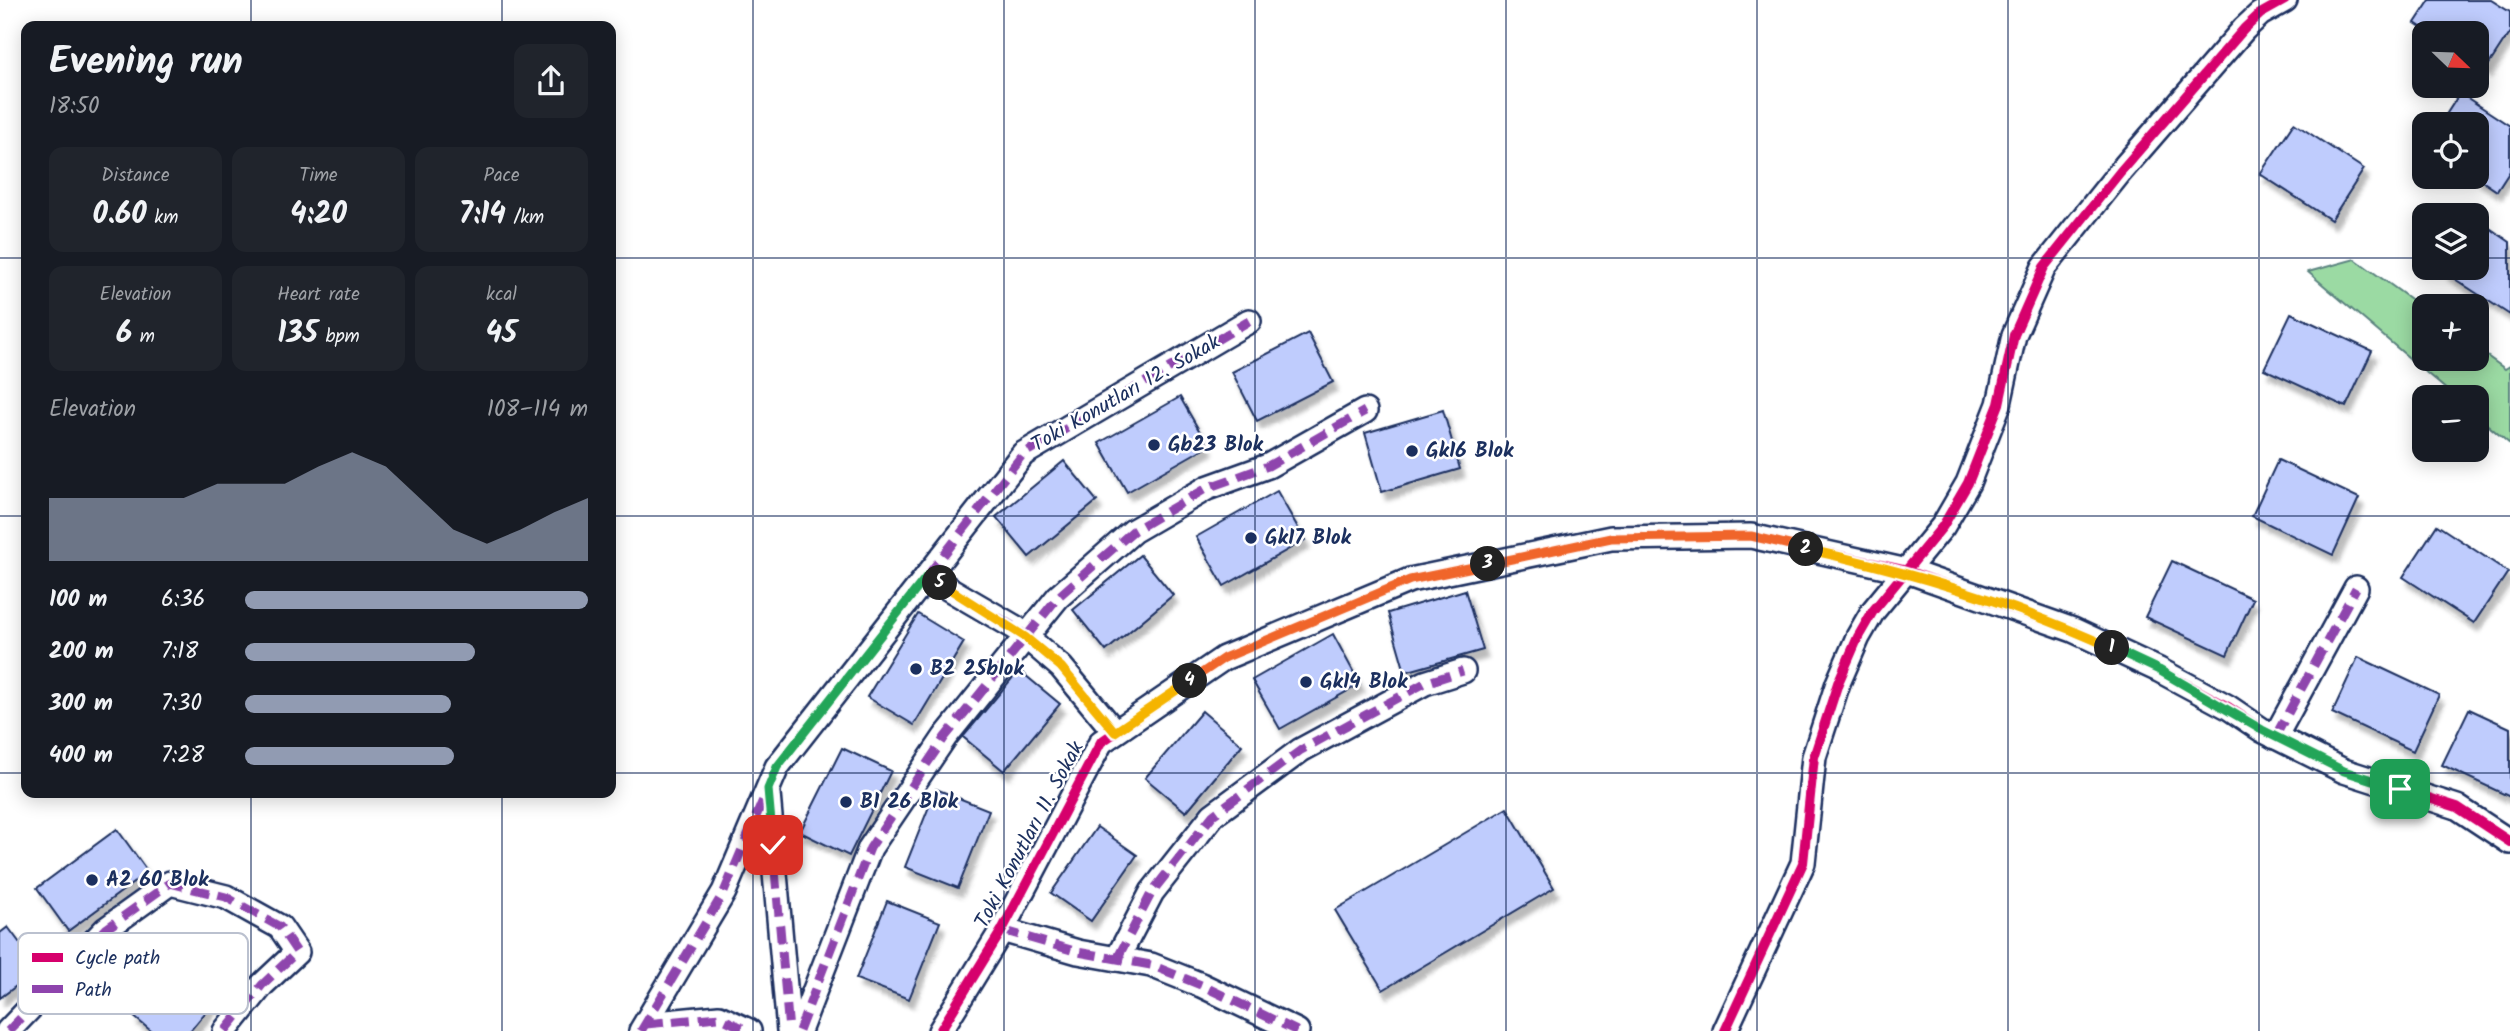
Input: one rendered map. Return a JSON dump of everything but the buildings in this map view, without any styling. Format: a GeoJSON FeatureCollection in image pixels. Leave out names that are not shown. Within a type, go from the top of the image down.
{"type":"FeatureCollection","features":[{"type":"Feature","properties":{"kind":"street"},"geometry":{"type":"LineString","coordinates":[[1725,1031],[1803,863],[1814,757],[1838,683],[1858,637],[1873,611],[1943,526],[1968,483],[1999,404],[2014,335],[2044,267],[2120,172],[2244,29],[2260,14],[2285,0]]}},
{"type":"Feature","properties":{"kind":"street","name":"Toki Konutları 12. Sokak"},"geometry":{"type":"LineString","coordinates":[[643,1027],[724,892],[777,767],[1023,454],[1249,321]]}},
{"type":"Feature","properties":{"kind":"street"},"geometry":{"type":"LineString","coordinates":[[799,1031],[870,848],[945,737],[1058,597],[1133,531],[1207,488],[1268,466],[1365,411]]}},
{"type":"Feature","properties":{"kind":"street","name":"Toki Konutları 11. Sokak"},"geometry":{"type":"LineString","coordinates":[[940,1031],[1002,930],[1101,741],[1224,658],[1410,580],[1611,538],[1751,536],[1906,572],[2073,630],[2159,670],[2276,737],[2344,771],[2457,807],[2510,842]]}},
{"type":"Feature","properties":{"kind":"street"},"geometry":{"type":"LineString","coordinates":[[927,576],[1025,637],[1061,667],[1115,732]]}},
{"type":"Feature","properties":{"kind":"street"},"geometry":{"type":"LineString","coordinates":[[2276,737],[2356,588]]}},
{"type":"Feature","properties":{"kind":"street"},"geometry":{"type":"LineString","coordinates":[[1117,959],[1153,892],[1213,815],[1301,750],[1425,683],[1462,671]]}},
{"type":"Feature","properties":{"kind":"street"},"geometry":{"type":"LineString","coordinates":[[768,789],[789,1031]]}},
{"type":"Feature","properties":{"kind":"street"},"geometry":{"type":"LineString","coordinates":[[102,933],[170,883],[226,897],[280,927],[297,952],[248,1002]]}},
{"type":"Feature","properties":{"kind":"street"},"geometry":{"type":"LineString","coordinates":[[1002,930],[1078,952],[1151,965],[1201,985],[1297,1031]]}},
{"type":"Feature","properties":{"kind":"street"},"geometry":{"type":"LineString","coordinates":[[8,1031],[24,1014]]}},
{"type":"Feature","properties":{"kind":"street"},"geometry":{"type":"LineString","coordinates":[[225,1031],[239,1014]]}},
{"type":"Feature","properties":{"kind":"street"},"geometry":{"type":"LineString","coordinates":[[643,1027],[719,1017],[749,1031]]}},
{"type":"Feature","properties":{"kind":"green space"},"geometry":{"type":"Polygon","coordinates":[[[2355,259],[2412,300],[2412,360],[2308,272],[2355,259]]]}},
{"type":"Feature","properties":{"kind":"green space"},"geometry":{"type":"Polygon","coordinates":[[[2489,357],[2505,369],[2510,366],[2510,444],[2489,426],[2489,385],[2441,385],[2424,371],[2489,371],[2489,357]]]}},
{"type":"Feature","properties":{"kind":"marked path"},"geometry":{"type":"LineString","coordinates":[[641,1031],[724,892],[777,767],[1023,454],[1249,321]]}},
{"type":"Feature","properties":{"kind":"marked path"},"geometry":{"type":"LineString","coordinates":[[799,1031],[870,848],[945,737],[1058,597],[1133,531],[1207,488],[1268,466],[1365,411]]}},
{"type":"Feature","properties":{"kind":"marked path"},"geometry":{"type":"LineString","coordinates":[[927,576],[1016,628],[1061,667],[1115,732]]}},
{"type":"Feature","properties":{"kind":"marked path"},"geometry":{"type":"LineString","coordinates":[[2275,737],[2356,588]]}},
{"type":"Feature","properties":{"kind":"marked path"},"geometry":{"type":"LineString","coordinates":[[1117,959],[1152,892],[1213,815],[1301,750],[1425,683],[1463,671]]}},
{"type":"Feature","properties":{"kind":"marked path"},"geometry":{"type":"LineString","coordinates":[[768,790],[789,1031]]}},
{"type":"Feature","properties":{"kind":"marked path"},"geometry":{"type":"LineString","coordinates":[[102,933],[170,883],[226,897],[280,927],[297,952],[248,1002]]}},
{"type":"Feature","properties":{"kind":"marked path"},"geometry":{"type":"LineString","coordinates":[[1002,930],[1078,952],[1151,965],[1201,985],[1297,1031]]}},
{"type":"Feature","properties":{"kind":"marked path"},"geometry":{"type":"LineString","coordinates":[[8,1031],[24,1014]]}},
{"type":"Feature","properties":{"kind":"marked path"},"geometry":{"type":"LineString","coordinates":[[225,1031],[239,1014]]}},
{"type":"Feature","properties":{"kind":"marked path"},"geometry":{"type":"LineString","coordinates":[[646,1024],[719,1017],[749,1031]]}},
{"type":"Feature","properties":{"kind":"cycle path"},"geometry":{"type":"LineString","coordinates":[[1725,1031],[1803,863],[1814,757],[1838,683],[1858,637],[1873,611],[1943,526],[1968,483],[1999,404],[2014,335],[2044,267],[2120,172],[2244,29],[2260,14],[2285,0]]}},
{"type":"Feature","properties":{"kind":"cycle path"},"geometry":{"type":"LineString","coordinates":[[940,1031],[1002,930],[1101,742],[1224,658],[1410,580],[1611,538],[1751,536],[1907,571],[2073,630],[2159,670],[2228,707],[2262,730],[2344,771],[2457,807],[2510,842]]}},
{"type":"Feature","properties":{"kind":"place","name":"Gb23 Blok"},"geometry":{"type":"Point","coordinates":[1154,445]}},
{"type":"Feature","properties":{"kind":"place","name":"Gk16 Blok"},"geometry":{"type":"Point","coordinates":[1412,451]}},
{"type":"Feature","properties":{"kind":"place","name":"Gk17 Blok"},"geometry":{"type":"Point","coordinates":[1251,538]}},
{"type":"Feature","properties":{"kind":"place","name":"B2 25blok"},"geometry":{"type":"Point","coordinates":[916,669]}},
{"type":"Feature","properties":{"kind":"place","name":"Gk14 Blok"},"geometry":{"type":"Point","coordinates":[1306,682]}},
{"type":"Feature","properties":{"kind":"place","name":"B1 26 Blok"},"geometry":{"type":"Point","coordinates":[846,802]}},
{"type":"Feature","properties":{"kind":"place","name":"A2 60 Blok"},"geometry":{"type":"Point","coordinates":[92,880]}},
{"type":"Feature","properties":{"kind":"route"},"geometry":{"type":"LineString","coordinates":[[773,845],[768,789],[777,767],[927,576],[1016,628],[1061,667],[1115,732],[1224,658],[1410,580],[1611,538],[1751,536],[1906,572],[2073,630],[2159,670],[2228,707],[2262,730],[2344,771],[2400,789]]}}]}
